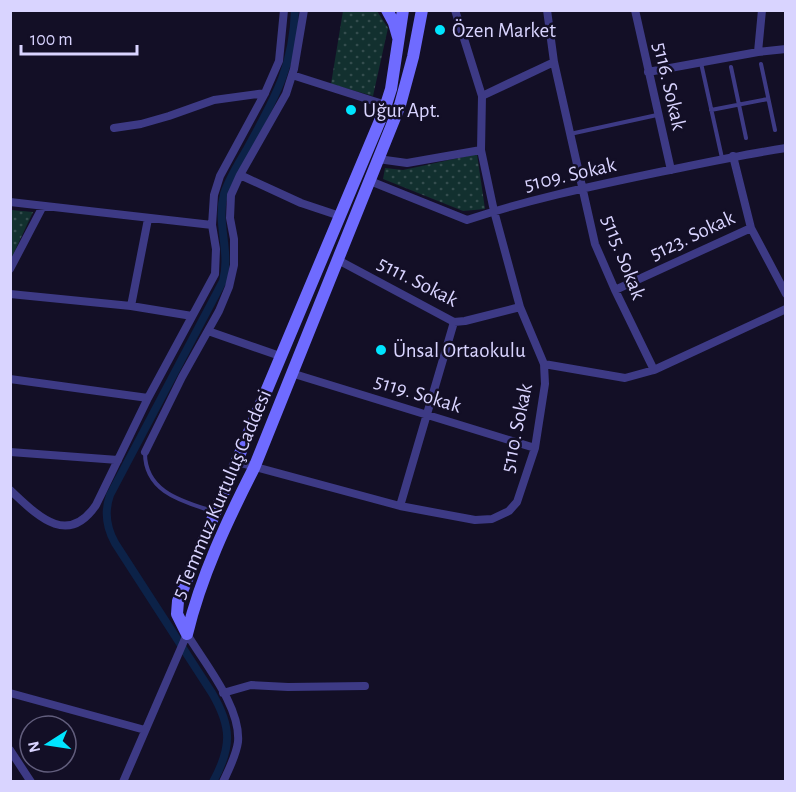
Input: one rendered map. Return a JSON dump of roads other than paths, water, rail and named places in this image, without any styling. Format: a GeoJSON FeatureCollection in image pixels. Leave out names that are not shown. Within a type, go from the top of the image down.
{"type":"FeatureCollection","features":[{"type":"Feature","properties":{"kind":"main road"},"geometry":{"type":"LineString","coordinates":[[387,10],[399,39]]}},
{"type":"Feature","properties":{"kind":"main road","name":"5 Temmuz Kurtuluş Caddesi"},"geometry":{"type":"LineString","coordinates":[[187,634],[177,614],[178,602],[386,105],[403,10]]}},
{"type":"Feature","properties":{"kind":"main road","name":"5 Temmuz Kurtuluş Caddesi"},"geometry":{"type":"LineString","coordinates":[[187,634],[195,600],[234,507],[254,468],[400,105],[424,12]]}},
{"type":"Feature","properties":{"kind":"main road"},"geometry":{"type":"LineString","coordinates":[[296,319],[310,327]]}},
{"type":"Feature","properties":{"kind":"street"},"geometry":{"type":"LineString","coordinates":[[10,490],[45,520],[56,525],[69,526],[88,517],[96,505],[148,398],[215,274],[216,249],[212,225],[214,195],[220,176],[265,93],[279,61],[284,10]]}},
{"type":"Feature","properties":{"kind":"street"},"geometry":{"type":"LineString","coordinates":[[145,452],[219,311],[229,287],[234,265],[234,239],[230,218],[231,195],[286,94],[292,75],[304,10]]}},
{"type":"Feature","properties":{"kind":"street","name":"5110. Sokak"},"geometry":{"type":"LineString","coordinates":[[237,462],[400,506],[475,520],[492,519],[509,511],[517,502],[535,448],[545,384],[544,364],[520,307],[494,211],[480,150],[482,96],[455,10]]}},
{"type":"Feature","properties":{"kind":"street","name":"5115. Sokak"},"geometry":{"type":"LineString","coordinates":[[547,10],[554,62],[595,244],[654,370]]}},
{"type":"Feature","properties":{"kind":"street","name":"5116. Sokak"},"geometry":{"type":"LineString","coordinates":[[635,10],[671,170]]}},
{"type":"Feature","properties":{"kind":"street"},"geometry":{"type":"LineString","coordinates":[[758,52],[762,10]]}},
{"type":"Feature","properties":{"kind":"street"},"geometry":{"type":"LineString","coordinates":[[648,72],[786,49]]}},
{"type":"Feature","properties":{"kind":"street"},"geometry":{"type":"LineString","coordinates":[[482,96],[554,62]]}},
{"type":"Feature","properties":{"kind":"street"},"geometry":{"type":"LineString","coordinates":[[292,75],[386,105]]}},
{"type":"Feature","properties":{"kind":"street"},"geometry":{"type":"LineString","coordinates":[[114,128],[141,124],[214,100],[265,93]]}},
{"type":"Feature","properties":{"kind":"street","name":"5109. Sokak"},"geometry":{"type":"LineString","coordinates":[[370,181],[467,220],[581,188],[732,156],[786,148]]}},
{"type":"Feature","properties":{"kind":"street"},"geometry":{"type":"LineString","coordinates":[[378,159],[407,163],[480,150]]}},
{"type":"Feature","properties":{"kind":"street"},"geometry":{"type":"LineString","coordinates":[[732,156],[751,228],[786,294]]}},
{"type":"Feature","properties":{"kind":"street"},"geometry":{"type":"LineString","coordinates":[[240,175],[301,203],[340,216]]}},
{"type":"Feature","properties":{"kind":"street"},"geometry":{"type":"LineString","coordinates":[[10,202],[212,225]]}},
{"type":"Feature","properties":{"kind":"street"},"geometry":{"type":"LineString","coordinates":[[10,269],[43,206]]}},
{"type":"Feature","properties":{"kind":"street"},"geometry":{"type":"LineString","coordinates":[[131,306],[148,219]]}},
{"type":"Feature","properties":{"kind":"street","name":"5123. Sokak"},"geometry":{"type":"LineString","coordinates":[[615,290],[751,228]]}},
{"type":"Feature","properties":{"kind":"street","name":"5111. Sokak"},"geometry":{"type":"LineString","coordinates":[[338,260],[454,322],[520,307]]}},
{"type":"Feature","properties":{"kind":"street"},"geometry":{"type":"LineString","coordinates":[[10,294],[131,306],[192,316]]}},
{"type":"Feature","properties":{"kind":"street"},"geometry":{"type":"LineString","coordinates":[[544,364],[625,378],[654,370],[786,309]]}},
{"type":"Feature","properties":{"kind":"street"},"geometry":{"type":"LineString","coordinates":[[400,506],[454,322]]}},
{"type":"Feature","properties":{"kind":"street"},"geometry":{"type":"LineString","coordinates":[[208,331],[280,356]]}},
{"type":"Feature","properties":{"kind":"street","name":"5119. Sokak"},"geometry":{"type":"LineString","coordinates":[[291,373],[535,448]]}},
{"type":"Feature","properties":{"kind":"street"},"geometry":{"type":"LineString","coordinates":[[10,379],[148,398]]}},
{"type":"Feature","properties":{"kind":"street"},"geometry":{"type":"LineString","coordinates":[[10,452],[118,460]]}},
{"type":"Feature","properties":{"kind":"street"},"geometry":{"type":"LineString","coordinates":[[123,782],[187,634]]}},
{"type":"Feature","properties":{"kind":"street"},"geometry":{"type":"LineString","coordinates":[[187,634],[223,693],[237,722],[238,743],[223,782]]}},
{"type":"Feature","properties":{"kind":"street"},"geometry":{"type":"LineString","coordinates":[[223,693],[251,685],[365,686]]}},
{"type":"Feature","properties":{"kind":"street"},"geometry":{"type":"LineString","coordinates":[[10,693],[145,730]]}},
{"type":"Feature","properties":{"kind":"street"},"geometry":{"type":"LineString","coordinates":[[10,750],[31,782]]}},
{"type":"Feature","properties":{"kind":"lane"},"geometry":{"type":"LineString","coordinates":[[701,62],[722,159]]}},
{"type":"Feature","properties":{"kind":"lane"},"geometry":{"type":"LineString","coordinates":[[761,64],[775,130]]}},
{"type":"Feature","properties":{"kind":"lane"},"geometry":{"type":"LineString","coordinates":[[731,67],[746,138]]}},
{"type":"Feature","properties":{"kind":"lane"},"geometry":{"type":"LineString","coordinates":[[711,110],[768,99]]}},
{"type":"Feature","properties":{"kind":"lane"},"geometry":{"type":"LineString","coordinates":[[570,134],[658,115]]}},
{"type":"Feature","properties":{"kind":"lane"},"geometry":{"type":"LineString","coordinates":[[145,452],[148,473],[162,490],[175,498],[206,509]]}},
{"type":"Feature","properties":{"kind":"waterway"},"geometry":{"type":"LineString","coordinates":[[213,782],[224,758],[227,737],[219,705],[115,543],[108,525],[107,507],[110,495],[223,281],[225,270],[222,216],[224,194],[231,176],[274,99],[286,67],[295,10]]}},
{"type":"Feature","properties":{"kind":"place","name":"Özen Market"},"geometry":{"type":"Point","coordinates":[440,30]}},
{"type":"Feature","properties":{"kind":"place","name":"Uğur Apt."},"geometry":{"type":"Point","coordinates":[351,110]}},
{"type":"Feature","properties":{"kind":"place","name":"Ünsal Ortaokulu"},"geometry":{"type":"Point","coordinates":[381,350]}}]}
